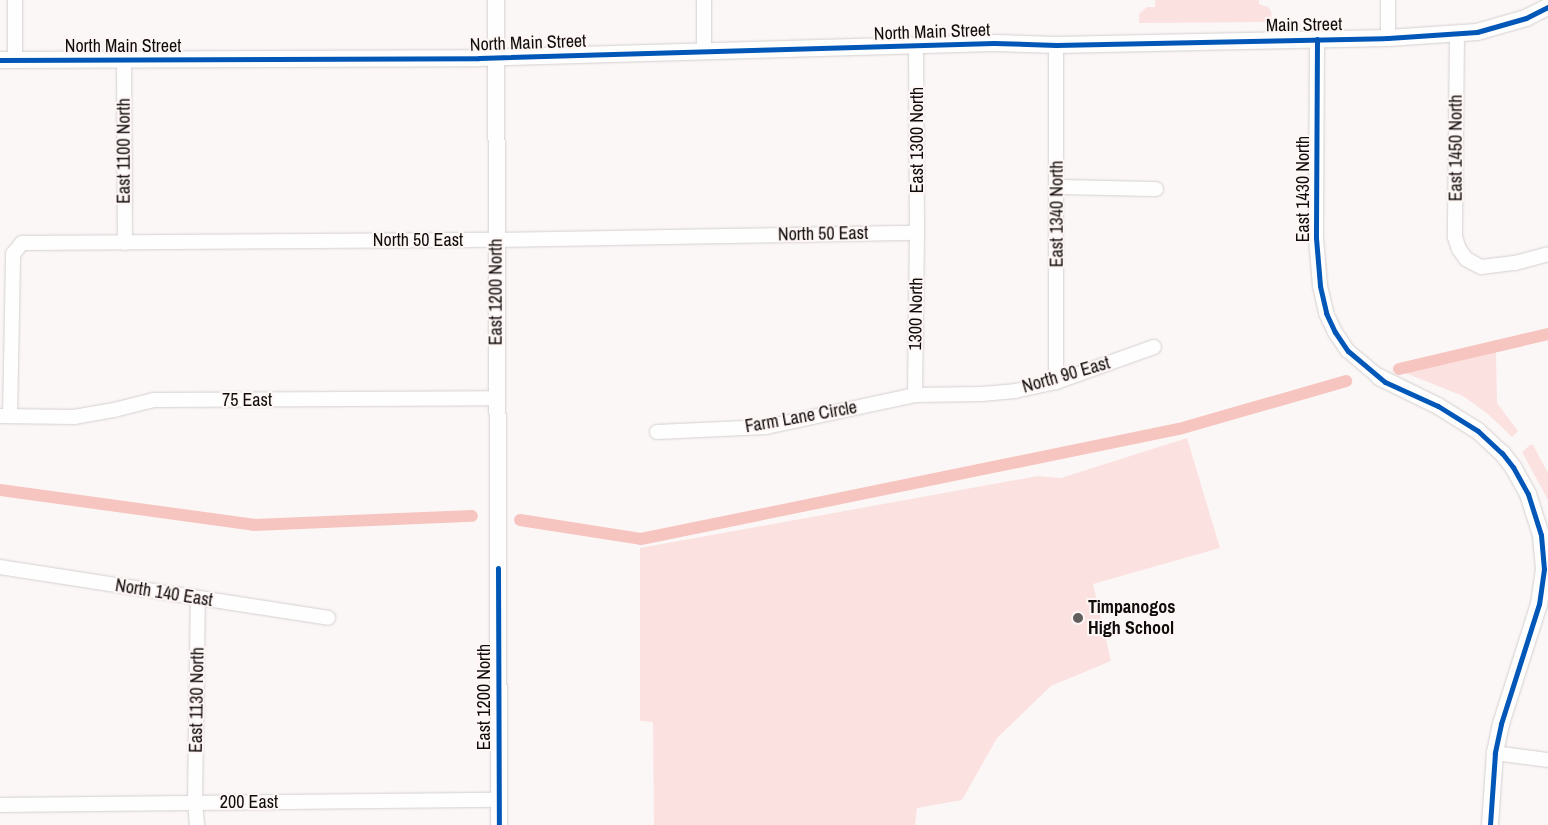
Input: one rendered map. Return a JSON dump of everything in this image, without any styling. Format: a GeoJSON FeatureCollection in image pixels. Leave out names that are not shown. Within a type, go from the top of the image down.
{"type":"FeatureCollection","features":[{"type":"Feature","properties":{"kind":"street"},"geometry":{"type":"LineString","coordinates":[[8,60],[15,0]]}},
{"type":"Feature","properties":{"kind":"street","name":"East 1200 North"},"geometry":{"type":"LineString","coordinates":[[496,0],[495,240],[499,825]]}},
{"type":"Feature","properties":{"kind":"street"},"geometry":{"type":"LineString","coordinates":[[704,0],[704,50]]}},
{"type":"Feature","properties":{"kind":"street"},"geometry":{"type":"LineString","coordinates":[[1388,0],[1388,38]]}},
{"type":"Feature","properties":{"kind":"street","name":"Main Street"},"geometry":{"type":"LineString","coordinates":[[1056,45],[1388,38],[1457,34],[1497,28],[1541,6]]}},
{"type":"Feature","properties":{"kind":"street","name":"East 1450 North"},"geometry":{"type":"LineString","coordinates":[[1457,34],[1455,237],[1459,249],[1466,259],[1481,267],[1515,263],[1548,254]]}},
{"type":"Feature","properties":{"kind":"street","name":"East 1430 North"},"geometry":{"type":"LineString","coordinates":[[1317,39],[1316,238],[1320,286],[1326,313],[1335,332],[1348,351],[1379,377]]}},
{"type":"Feature","properties":{"kind":"street","name":"North Main Street"},"geometry":{"type":"LineString","coordinates":[[8,60],[495,58],[704,50],[994,43],[1056,45]]}},
{"type":"Feature","properties":{"kind":"street","name":"East 1340 North"},"geometry":{"type":"LineString","coordinates":[[1056,45],[1056,382]]}},
{"type":"Feature","properties":{"kind":"street","name":"East 1300 North"},"geometry":{"type":"LineString","coordinates":[[916,46],[917,233]]}},
{"type":"Feature","properties":{"kind":"street","name":"East 1100 North"},"geometry":{"type":"LineString","coordinates":[[124,60],[124,243]]}},
{"type":"Feature","properties":{"kind":"street"},"geometry":{"type":"LineString","coordinates":[[1057,187],[1156,189]]}},
{"type":"Feature","properties":{"kind":"street","name":"North 50 East"},"geometry":{"type":"LineString","coordinates":[[5,416],[13,254],[22,243],[495,240],[917,233]]}},
{"type":"Feature","properties":{"kind":"street","name":"1300 North"},"geometry":{"type":"LineString","coordinates":[[915,395],[917,233]]}},
{"type":"Feature","properties":{"kind":"street","name":"North 90 East"},"geometry":{"type":"LineString","coordinates":[[915,395],[982,394],[1056,382],[1154,347]]}},
{"type":"Feature","properties":{"kind":"street"},"geometry":{"type":"LineString","coordinates":[[1379,377],[1438,406],[1478,431],[1496,448],[1513,467],[1528,494],[1544,534],[1544,569],[1539,604],[1509,696],[1494,753],[1490,825]]}},
{"type":"Feature","properties":{"kind":"street","name":"Farm Lane Circle"},"geometry":{"type":"LineString","coordinates":[[657,432],[766,427],[915,395]]}},
{"type":"Feature","properties":{"kind":"street","name":"75 East"},"geometry":{"type":"LineString","coordinates":[[5,416],[74,417],[154,400],[496,398]]}},
{"type":"Feature","properties":{"kind":"street","name":"North 140 East"},"geometry":{"type":"LineString","coordinates":[[0,567],[328,618]]}},
{"type":"Feature","properties":{"kind":"street","name":"East 1130 North"},"geometry":{"type":"LineString","coordinates":[[197,825],[195,802],[198,598]]}},
{"type":"Feature","properties":{"kind":"street"},"geometry":{"type":"LineString","coordinates":[[1494,753],[1548,760]]}},
{"type":"Feature","properties":{"kind":"street","name":"200 East"},"geometry":{"type":"LineString","coordinates":[[0,805],[498,800]]}},
{"type":"Feature","properties":{"kind":"shaded area"},"geometry":{"type":"Polygon","coordinates":[[[1155,0],[1259,0],[1259,4],[1268,7],[1271,11],[1272,22],[1139,23],[1139,14],[1147,7],[1155,7],[1155,0]]]}},
{"type":"Feature","properties":{"kind":"shaded area"},"geometry":{"type":"Polygon","coordinates":[[[1496,351],[1497,403],[1518,431],[1512,437],[1488,414],[1463,396],[1400,371],[1496,351]]]}},
{"type":"Feature","properties":{"kind":"shaded area"},"geometry":{"type":"Polygon","coordinates":[[[1187,438],[1220,548],[1093,584],[1111,661],[1051,686],[997,738],[962,800],[917,808],[915,825],[654,825],[653,722],[640,721],[640,548],[1038,476],[1061,478],[1187,438]]]}},
{"type":"Feature","properties":{"kind":"shaded area"},"geometry":{"type":"Polygon","coordinates":[[[1530,445],[1533,445],[1548,473],[1548,500],[1522,452],[1530,445]]]}},
{"type":"Feature","properties":{"kind":"waterway"},"geometry":{"type":"LineString","coordinates":[[1399,369],[1548,334]]}},
{"type":"Feature","properties":{"kind":"waterway"},"geometry":{"type":"LineString","coordinates":[[520,520],[641,539],[1179,429],[1346,381]]}},
{"type":"Feature","properties":{"kind":"waterway"},"geometry":{"type":"LineString","coordinates":[[0,490],[254,525],[472,516]]}},
{"type":"Feature","properties":{"kind":"cycle path"},"geometry":{"type":"LineString","coordinates":[[0,60],[479,58],[994,43],[1056,45],[1388,38],[1477,32],[1526,18],[1548,7]]}},
{"type":"Feature","properties":{"kind":"cycle path"},"geometry":{"type":"LineString","coordinates":[[1317,39],[1316,238],[1320,286],[1326,313],[1335,332],[1348,351],[1385,382],[1438,406],[1478,431],[1502,453],[1513,467],[1528,494],[1541,535],[1544,569],[1539,604],[1501,724],[1495,753],[1490,825]]}},
{"type":"Feature","properties":{"kind":"cycle path"},"geometry":{"type":"LineString","coordinates":[[498,568],[499,825]]}},
{"type":"Feature","properties":{"kind":"place","name":"Timpanogos High School"},"geometry":{"type":"Point","coordinates":[1078,618]}}]}
